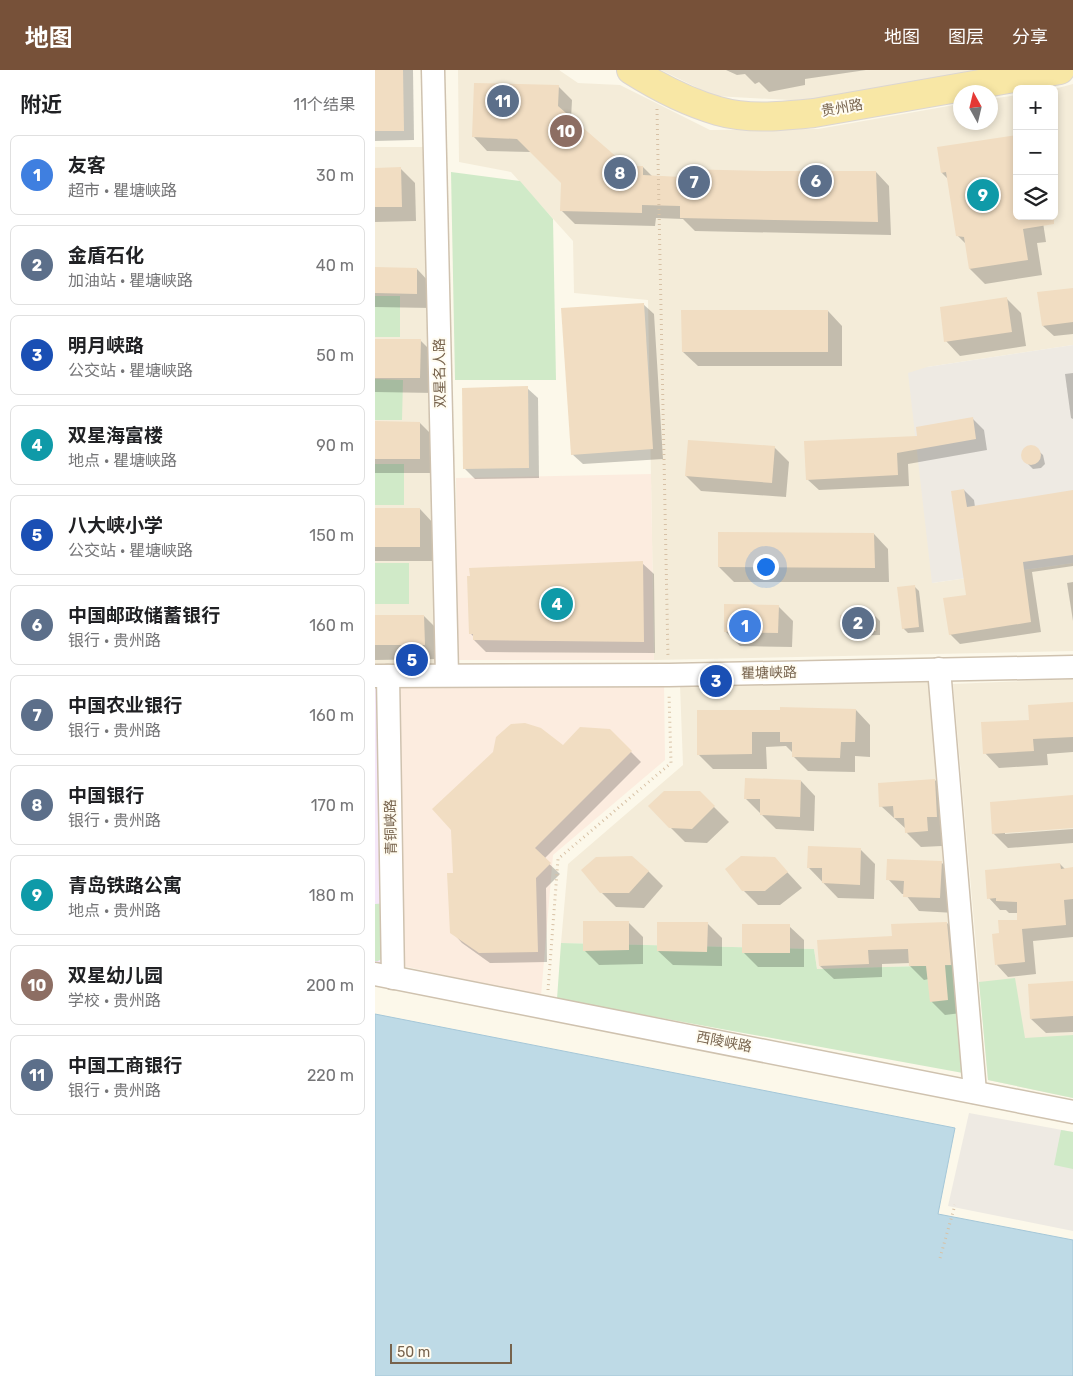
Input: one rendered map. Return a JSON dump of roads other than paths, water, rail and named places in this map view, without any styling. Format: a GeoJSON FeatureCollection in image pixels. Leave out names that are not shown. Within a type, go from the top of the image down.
{"type":"FeatureCollection","features":[{"type":"Feature","properties":{"kind":"main road","name":"贵州路"},"geometry":{"type":"LineString","coordinates":[[631,70],[656,86],[718,111],[740,115],[780,117],[1060,70]]}},
{"type":"Feature","properties":{"kind":"street","name":"双星名人路"},"geometry":{"type":"LineString","coordinates":[[433,70],[447,676]]}},
{"type":"Feature","properties":{"kind":"street","name":"瞿塘峡路"},"geometry":{"type":"LineString","coordinates":[[381,676],[669,675],[1073,666]]}},
{"type":"Feature","properties":{"kind":"street"},"geometry":{"type":"LineString","coordinates":[[939,669],[975,1092]]}},
{"type":"Feature","properties":{"kind":"street","name":"青铜峡路"},"geometry":{"type":"LineString","coordinates":[[381,676],[384,976]]}},
{"type":"Feature","properties":{"kind":"street","name":"西陵峡路"},"geometry":{"type":"LineString","coordinates":[[384,976],[1073,1112]]}},
{"type":"Feature","properties":{"kind":"water"},"geometry":{"type":"Polygon","coordinates":[[[375,1014],[955,1128],[938,1214],[1073,1240],[1073,1376],[375,1376],[375,1014]]]}},
{"type":"Feature","properties":{"kind":"place","name":"中国工商银行"},"geometry":{"type":"Point","coordinates":[503,101]}},
{"type":"Feature","properties":{"kind":"place","name":"双星幼儿园"},"geometry":{"type":"Point","coordinates":[566,131]}},
{"type":"Feature","properties":{"kind":"place","name":"中国银行"},"geometry":{"type":"Point","coordinates":[620,173]}},
{"type":"Feature","properties":{"kind":"place","name":"中国邮政储蓄银行"},"geometry":{"type":"Point","coordinates":[816,181]}},
{"type":"Feature","properties":{"kind":"place","name":"中国农业银行"},"geometry":{"type":"Point","coordinates":[694,182]}},
{"type":"Feature","properties":{"kind":"place","name":"青岛铁路公寓"},"geometry":{"type":"Point","coordinates":[983,195]}},
{"type":"Feature","properties":{"kind":"place","name":"双星海富楼"},"geometry":{"type":"Point","coordinates":[557,604]}},
{"type":"Feature","properties":{"kind":"place","name":"金盾石化"},"geometry":{"type":"Point","coordinates":[858,623]}},
{"type":"Feature","properties":{"kind":"place","name":"友客"},"geometry":{"type":"Point","coordinates":[745,626]}},
{"type":"Feature","properties":{"kind":"place","name":"八大峡小学"},"geometry":{"type":"Point","coordinates":[412,660]}},
{"type":"Feature","properties":{"kind":"place","name":"明月峡路"},"geometry":{"type":"Point","coordinates":[716,681]}}]}
